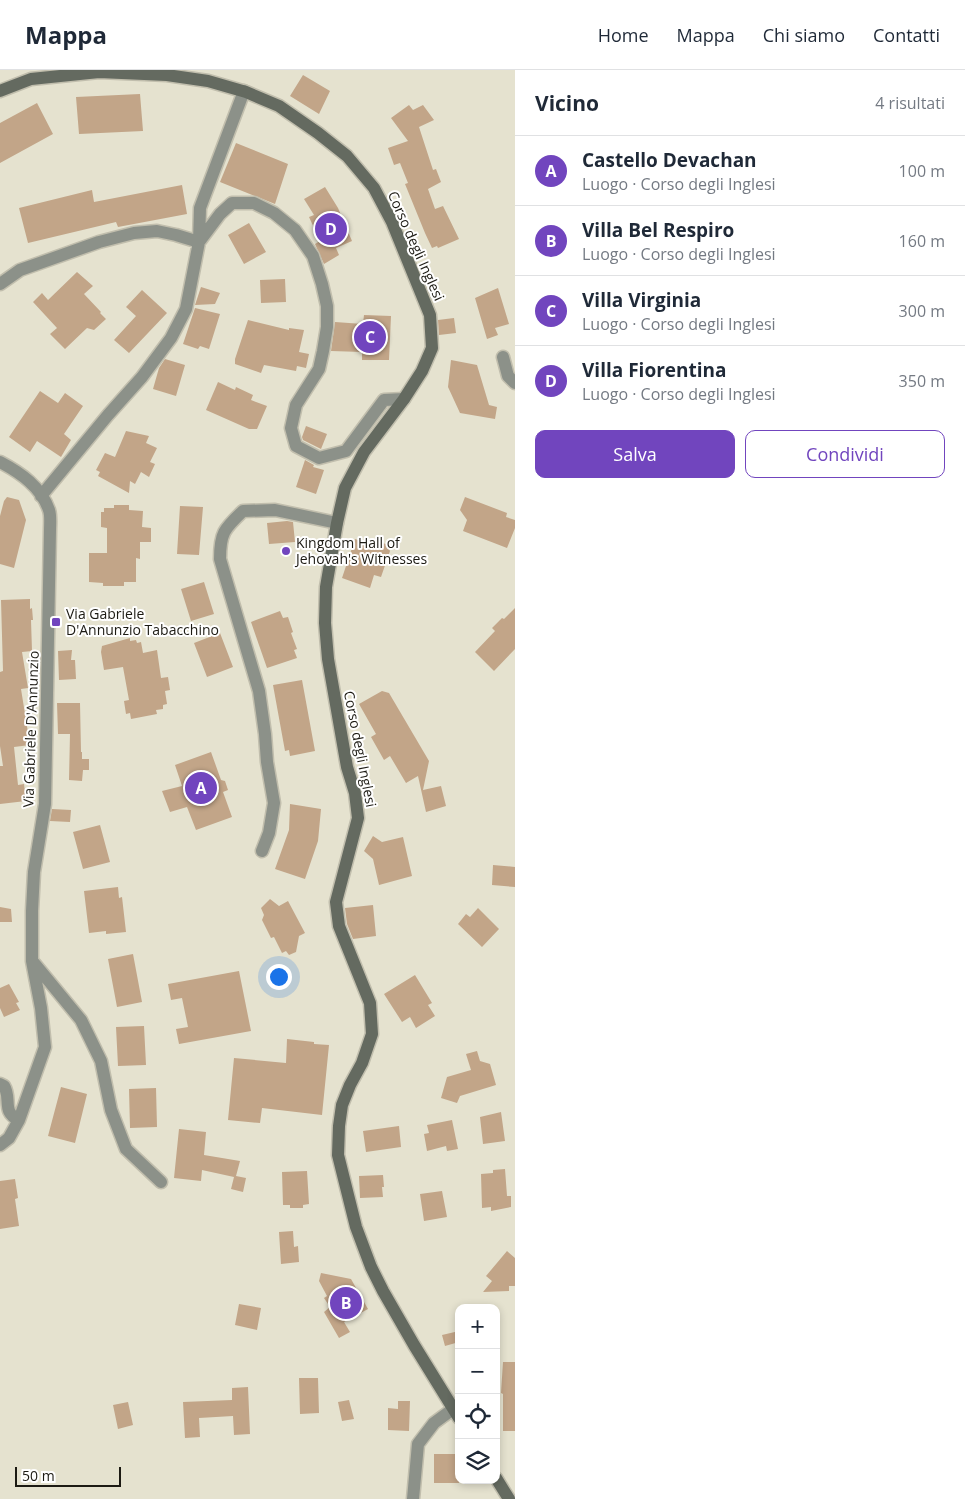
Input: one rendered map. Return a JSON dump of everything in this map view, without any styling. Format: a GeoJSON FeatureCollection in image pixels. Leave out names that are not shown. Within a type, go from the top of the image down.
{"type":"FeatureCollection","features":[{"type":"Feature","properties":{"kind":"main road","name":"Corso degli Inglesi"},"geometry":{"type":"LineString","coordinates":[[0,91],[30,79],[99,71],[167,75],[208,81],[244,91],[279,106],[347,156],[374,188],[392,222],[430,315],[432,348],[422,371],[404,400],[364,452],[345,488],[326,586],[325,623],[328,659],[347,766],[355,793],[358,818],[336,902],[339,926],[370,1003],[372,1034],[362,1063],[342,1105],[338,1155],[356,1228],[371,1267],[414,1345],[455,1411]]}},
{"type":"Feature","properties":{"kind":"main road"},"geometry":{"type":"LineString","coordinates":[[500,1484],[509,1499]]}},
{"type":"Feature","properties":{"kind":"street"},"geometry":{"type":"LineString","coordinates":[[0,462],[18,471],[36,488],[41,496],[142,377],[171,338],[186,309],[199,242],[200,208],[244,91]]}},
{"type":"Feature","properties":{"kind":"street"},"geometry":{"type":"LineString","coordinates":[[199,242],[220,214],[232,203],[254,203],[274,213],[295,230],[313,256],[327,306],[327,327],[319,369],[296,406],[291,428],[296,446],[319,458],[346,450],[384,400],[404,400]]}},
{"type":"Feature","properties":{"kind":"street"},"geometry":{"type":"LineString","coordinates":[[0,284],[20,270],[99,242],[134,232],[157,232],[199,242]]}},
{"type":"Feature","properties":{"kind":"street"},"geometry":{"type":"LineString","coordinates":[[503,357],[508,376],[515,383]]}},
{"type":"Feature","properties":{"kind":"street","name":"Via Gabriele D'Annunzio"},"geometry":{"type":"LineString","coordinates":[[0,1145],[9,1138],[19,1120],[45,1047],[41,1008],[32,961],[34,872],[45,804],[50,530],[49,511],[41,496]]}},
{"type":"Feature","properties":{"kind":"street"},"geometry":{"type":"LineString","coordinates":[[262,851],[269,833],[274,803],[266,762],[265,734],[259,691],[220,559],[220,539],[228,525],[243,511],[275,510],[337,523]]}},
{"type":"Feature","properties":{"kind":"street"},"geometry":{"type":"LineString","coordinates":[[32,961],[81,1020],[101,1061],[111,1110],[126,1149],[161,1182]]}},
{"type":"Feature","properties":{"kind":"street"},"geometry":{"type":"LineString","coordinates":[[0,1084],[7,1090],[8,1112],[12,1117],[19,1120]]}},
{"type":"Feature","properties":{"kind":"street"},"geometry":{"type":"LineString","coordinates":[[413,1499],[418,1444],[434,1423],[455,1413]]}},
{"type":"Feature","properties":{"kind":"building"},"geometry":{"type":"Polygon","coordinates":[[[303,75],[330,91],[319,114],[290,96],[303,75]]]}},
{"type":"Feature","properties":{"kind":"building"},"geometry":{"type":"Polygon","coordinates":[[[140,94],[143,131],[79,134],[76,97],[140,94]]]}},
{"type":"Feature","properties":{"kind":"building"},"geometry":{"type":"Polygon","coordinates":[[[37,103],[53,134],[0,163],[0,123],[37,103]]]}},
{"type":"Feature","properties":{"kind":"building"},"geometry":{"type":"Polygon","coordinates":[[[409,105],[413,110],[423,105],[434,120],[419,127],[433,170],[436,169],[441,182],[428,189],[435,209],[443,206],[459,239],[438,248],[437,246],[432,248],[405,184],[408,183],[400,163],[394,165],[388,148],[408,141],[391,118],[409,105]]]}},
{"type":"Feature","properties":{"kind":"building"},"geometry":{"type":"Polygon","coordinates":[[[236,143],[288,164],[275,204],[220,182],[236,143]]]}},
{"type":"Feature","properties":{"kind":"building"},"geometry":{"type":"Polygon","coordinates":[[[182,185],[187,214],[118,227],[116,222],[28,243],[19,208],[92,190],[94,202],[182,185]]]}},
{"type":"Feature","properties":{"kind":"building"},"geometry":{"type":"Polygon","coordinates":[[[325,187],[338,208],[352,241],[336,248],[339,255],[324,264],[315,244],[320,241],[309,217],[314,215],[304,199],[325,187]]]}},
{"type":"Feature","properties":{"kind":"building"},"geometry":{"type":"Polygon","coordinates":[[[249,223],[266,252],[244,264],[228,235],[249,223]]]}},
{"type":"Feature","properties":{"kind":"building"},"geometry":{"type":"Polygon","coordinates":[[[77,272],[93,286],[84,294],[106,319],[94,330],[87,328],[65,349],[50,334],[57,328],[33,302],[42,293],[48,300],[77,272]]]}},
{"type":"Feature","properties":{"kind":"building"},"geometry":{"type":"Polygon","coordinates":[[[285,279],[286,302],[261,303],[260,280],[285,279]]]}},
{"type":"Feature","properties":{"kind":"building"},"geometry":{"type":"Polygon","coordinates":[[[201,287],[220,293],[215,304],[195,305],[201,287]]]}},
{"type":"Feature","properties":{"kind":"building"},"geometry":{"type":"Polygon","coordinates":[[[498,288],[509,324],[495,328],[498,335],[487,339],[475,298],[498,288]]]}},
{"type":"Feature","properties":{"kind":"building"},"geometry":{"type":"Polygon","coordinates":[[[142,290],[167,313],[129,353],[114,340],[136,316],[126,307],[142,290]]]}},
{"type":"Feature","properties":{"kind":"building"},"geometry":{"type":"Polygon","coordinates":[[[195,308],[220,314],[209,349],[200,346],[198,349],[183,344],[195,308]]]}},
{"type":"Feature","properties":{"kind":"building"},"geometry":{"type":"Polygon","coordinates":[[[364,315],[391,316],[389,360],[362,360],[362,352],[331,351],[335,322],[363,324],[364,315]]]}},
{"type":"Feature","properties":{"kind":"building"},"geometry":{"type":"Polygon","coordinates":[[[454,318],[456,333],[439,335],[438,320],[454,318]]]}},
{"type":"Feature","properties":{"kind":"building"},"geometry":{"type":"Polygon","coordinates":[[[248,320],[289,330],[289,328],[304,330],[299,352],[309,354],[306,368],[297,366],[296,371],[264,365],[261,373],[235,364],[248,320]]]}},
{"type":"Feature","properties":{"kind":"building"},"geometry":{"type":"Polygon","coordinates":[[[165,359],[185,365],[176,396],[153,389],[159,368],[165,359]]]}},
{"type":"Feature","properties":{"kind":"building"},"geometry":{"type":"Polygon","coordinates":[[[451,360],[477,365],[489,405],[497,407],[495,419],[460,413],[448,387],[451,360]]]}},
{"type":"Feature","properties":{"kind":"building"},"geometry":{"type":"Polygon","coordinates":[[[218,382],[235,390],[236,387],[253,395],[251,400],[267,406],[257,429],[249,429],[206,410],[218,382]]]}},
{"type":"Feature","properties":{"kind":"building"},"geometry":{"type":"Polygon","coordinates":[[[40,391],[58,403],[65,393],[83,406],[64,434],[71,440],[61,457],[37,441],[30,452],[9,437],[40,391]]]}},
{"type":"Feature","properties":{"kind":"building"},"geometry":{"type":"Polygon","coordinates":[[[306,426],[327,434],[321,449],[303,440],[302,437],[306,426]]]}},
{"type":"Feature","properties":{"kind":"building"},"geometry":{"type":"Polygon","coordinates":[[[126,431],[149,436],[146,443],[157,448],[150,462],[155,464],[149,477],[141,472],[135,484],[130,481],[129,493],[98,476],[100,472],[96,470],[105,453],[115,457],[126,431]]]}},
{"type":"Feature","properties":{"kind":"building"},"geometry":{"type":"Polygon","coordinates":[[[305,460],[314,465],[313,467],[324,470],[316,494],[296,487],[305,460]]]}},
{"type":"Feature","properties":{"kind":"building"},"geometry":{"type":"Polygon","coordinates":[[[7,497],[19,500],[26,520],[14,568],[0,564],[0,516],[7,497]]]}},
{"type":"Feature","properties":{"kind":"building"},"geometry":{"type":"Polygon","coordinates":[[[465,497],[507,513],[506,517],[515,520],[515,528],[507,548],[463,531],[467,520],[460,510],[465,497]]]}},
{"type":"Feature","properties":{"kind":"building"},"geometry":{"type":"Polygon","coordinates":[[[114,505],[129,505],[129,510],[143,511],[142,527],[151,528],[151,542],[140,542],[140,559],[136,558],[136,582],[124,582],[124,586],[103,586],[103,583],[89,582],[89,553],[107,553],[107,528],[101,527],[101,512],[104,512],[104,508],[114,508],[114,505]]]}},
{"type":"Feature","properties":{"kind":"building"},"geometry":{"type":"Polygon","coordinates":[[[180,506],[203,507],[199,555],[177,554],[180,506]]]}},
{"type":"Feature","properties":{"kind":"building"},"geometry":{"type":"Polygon","coordinates":[[[293,522],[295,542],[269,544],[267,523],[293,522]]]}},
{"type":"Feature","properties":{"kind":"building"},"geometry":{"type":"Polygon","coordinates":[[[355,539],[376,546],[379,542],[386,544],[390,551],[381,577],[374,575],[370,588],[342,578],[355,539]]]}},
{"type":"Feature","properties":{"kind":"building"},"geometry":{"type":"Polygon","coordinates":[[[204,582],[214,614],[191,621],[181,589],[204,582]]]}},
{"type":"Feature","properties":{"kind":"building"},"geometry":{"type":"Polygon","coordinates":[[[30,599],[33,620],[31,620],[32,651],[22,652],[28,688],[21,689],[30,745],[14,747],[18,785],[24,784],[26,801],[0,804],[0,766],[3,766],[0,746],[0,672],[3,671],[1,600],[30,599]]]}},
{"type":"Feature","properties":{"kind":"building"},"geometry":{"type":"Polygon","coordinates":[[[515,608],[515,649],[494,671],[475,652],[495,631],[492,628],[515,608]]]}},
{"type":"Feature","properties":{"kind":"building"},"geometry":{"type":"Polygon","coordinates":[[[280,611],[283,618],[288,617],[297,649],[294,650],[297,658],[267,668],[251,622],[280,611]]]}},
{"type":"Feature","properties":{"kind":"building"},"geometry":{"type":"Polygon","coordinates":[[[220,633],[233,667],[207,677],[194,643],[220,633]]]}},
{"type":"Feature","properties":{"kind":"building"},"geometry":{"type":"Polygon","coordinates":[[[130,638],[130,641],[136,640],[137,643],[141,642],[143,653],[157,650],[161,678],[168,677],[170,690],[165,691],[167,704],[163,705],[163,709],[156,710],[157,714],[131,719],[130,713],[126,714],[124,701],[129,700],[123,667],[104,670],[101,652],[102,646],[130,638]]]}},
{"type":"Feature","properties":{"kind":"building"},"geometry":{"type":"Polygon","coordinates":[[[72,650],[71,660],[75,660],[76,679],[59,680],[58,651],[72,650]]]}},
{"type":"Feature","properties":{"kind":"building"},"geometry":{"type":"Polygon","coordinates":[[[302,680],[315,751],[290,756],[289,750],[285,751],[273,685],[302,680]]]}},
{"type":"Feature","properties":{"kind":"building"},"geometry":{"type":"Polygon","coordinates":[[[382,691],[389,693],[429,761],[423,790],[441,786],[446,806],[426,812],[418,776],[406,783],[390,756],[384,760],[371,737],[376,734],[359,704],[382,691]]]}},
{"type":"Feature","properties":{"kind":"building"},"geometry":{"type":"Polygon","coordinates":[[[57,703],[80,703],[82,759],[89,759],[89,770],[83,770],[82,781],[69,780],[70,734],[58,734],[57,703]]]}},
{"type":"Feature","properties":{"kind":"building"},"geometry":{"type":"Polygon","coordinates":[[[211,752],[221,780],[225,781],[228,790],[223,792],[232,817],[196,830],[187,807],[170,812],[162,791],[182,786],[175,765],[211,752]]]}},
{"type":"Feature","properties":{"kind":"building"},"geometry":{"type":"Polygon","coordinates":[[[290,804],[321,809],[318,841],[305,879],[275,869],[289,830],[290,804]]]}},
{"type":"Feature","properties":{"kind":"building"},"geometry":{"type":"Polygon","coordinates":[[[52,809],[71,810],[70,822],[50,821],[52,809]]]}},
{"type":"Feature","properties":{"kind":"building"},"geometry":{"type":"Polygon","coordinates":[[[100,825],[110,862],[83,869],[73,832],[100,825]]]}},
{"type":"Feature","properties":{"kind":"building"},"geometry":{"type":"Polygon","coordinates":[[[373,836],[382,842],[403,837],[412,876],[379,885],[373,859],[364,851],[373,836]]]}},
{"type":"Feature","properties":{"kind":"building"},"geometry":{"type":"Polygon","coordinates":[[[493,865],[515,867],[515,887],[492,885],[493,865]]]}},
{"type":"Feature","properties":{"kind":"building"},"geometry":{"type":"Polygon","coordinates":[[[118,887],[119,898],[122,897],[126,932],[106,934],[106,931],[89,933],[84,891],[118,887]]]}},
{"type":"Feature","properties":{"kind":"building"},"geometry":{"type":"Polygon","coordinates":[[[270,899],[279,906],[288,901],[305,933],[299,936],[296,952],[289,955],[286,951],[282,953],[274,937],[271,938],[262,920],[264,915],[261,908],[270,899]]]}},
{"type":"Feature","properties":{"kind":"building"},"geometry":{"type":"Polygon","coordinates":[[[373,905],[376,936],[353,939],[347,924],[345,908],[373,905]]]}},
{"type":"Feature","properties":{"kind":"building"},"geometry":{"type":"Polygon","coordinates":[[[0,907],[11,909],[12,922],[0,922],[0,907]]]}},
{"type":"Feature","properties":{"kind":"building"},"geometry":{"type":"Polygon","coordinates":[[[478,908],[499,929],[482,947],[458,924],[466,914],[470,917],[478,908]]]}},
{"type":"Feature","properties":{"kind":"building"},"geometry":{"type":"Polygon","coordinates":[[[133,954],[142,1002],[117,1007],[108,959],[133,954]]]}},
{"type":"Feature","properties":{"kind":"building"},"geometry":{"type":"Polygon","coordinates":[[[239,971],[251,1031],[179,1044],[176,1029],[188,1027],[182,998],[171,1000],[168,984],[239,971]]]}},
{"type":"Feature","properties":{"kind":"building"},"geometry":{"type":"Polygon","coordinates":[[[415,975],[432,1003],[428,1005],[435,1016],[416,1028],[410,1017],[402,1022],[384,994],[415,975]]]}},
{"type":"Feature","properties":{"kind":"building"},"geometry":{"type":"Polygon","coordinates":[[[9,984],[19,1002],[16,1003],[20,1010],[4,1017],[0,1008],[0,988],[9,984]]]}},
{"type":"Feature","properties":{"kind":"building"},"geometry":{"type":"Polygon","coordinates":[[[144,1026],[146,1065],[118,1066],[116,1027],[144,1026]]]}},
{"type":"Feature","properties":{"kind":"building"},"geometry":{"type":"Polygon","coordinates":[[[287,1039],[329,1045],[322,1115],[262,1108],[260,1123],[228,1120],[234,1058],[286,1063],[287,1039]]]}},
{"type":"Feature","properties":{"kind":"building"},"geometry":{"type":"Polygon","coordinates":[[[477,1051],[480,1061],[490,1064],[496,1085],[460,1096],[457,1103],[441,1098],[447,1077],[471,1070],[466,1054],[477,1051]]]}},
{"type":"Feature","properties":{"kind":"building"},"geometry":{"type":"Polygon","coordinates":[[[61,1087],[87,1094],[75,1143],[48,1136],[61,1087]]]}},
{"type":"Feature","properties":{"kind":"building"},"geometry":{"type":"Polygon","coordinates":[[[156,1088],[157,1127],[130,1128],[129,1089],[156,1088]]]}},
{"type":"Feature","properties":{"kind":"building"},"geometry":{"type":"Polygon","coordinates":[[[501,1112],[505,1141],[483,1144],[480,1117],[501,1112]]]}},
{"type":"Feature","properties":{"kind":"building"},"geometry":{"type":"Polygon","coordinates":[[[452,1120],[458,1149],[447,1151],[446,1146],[427,1151],[424,1134],[429,1133],[427,1125],[452,1120]]]}},
{"type":"Feature","properties":{"kind":"building"},"geometry":{"type":"Polygon","coordinates":[[[399,1126],[401,1147],[366,1152],[363,1131],[399,1126]]]}},
{"type":"Feature","properties":{"kind":"building"},"geometry":{"type":"Polygon","coordinates":[[[179,1129],[206,1132],[204,1155],[240,1161],[236,1176],[246,1178],[243,1192],[231,1189],[234,1177],[202,1170],[201,1181],[174,1178],[179,1129]]]}},
{"type":"Feature","properties":{"kind":"building"},"geometry":{"type":"Polygon","coordinates":[[[505,1169],[507,1196],[511,1196],[511,1207],[491,1211],[491,1207],[482,1208],[481,1174],[505,1169]]]}},
{"type":"Feature","properties":{"kind":"building"},"geometry":{"type":"Polygon","coordinates":[[[307,1171],[309,1204],[303,1205],[303,1208],[290,1208],[290,1205],[283,1205],[282,1172],[307,1171]]]}},
{"type":"Feature","properties":{"kind":"building"},"geometry":{"type":"Polygon","coordinates":[[[383,1175],[383,1197],[360,1198],[359,1176],[383,1175]]]}},
{"type":"Feature","properties":{"kind":"building"},"geometry":{"type":"Polygon","coordinates":[[[15,1179],[18,1198],[15,1199],[19,1226],[0,1229],[0,1181],[15,1179]]]}},
{"type":"Feature","properties":{"kind":"building"},"geometry":{"type":"Polygon","coordinates":[[[442,1191],[447,1217],[424,1221],[420,1194],[442,1191]]]}},
{"type":"Feature","properties":{"kind":"building"},"geometry":{"type":"Polygon","coordinates":[[[293,1231],[294,1247],[298,1246],[299,1262],[281,1264],[279,1232],[293,1231]]]}},
{"type":"Feature","properties":{"kind":"building"},"geometry":{"type":"Polygon","coordinates":[[[507,1251],[515,1258],[515,1286],[509,1286],[509,1291],[483,1292],[492,1281],[486,1276],[507,1251]]]}},
{"type":"Feature","properties":{"kind":"building"},"geometry":{"type":"Polygon","coordinates":[[[321,1273],[351,1279],[368,1309],[344,1322],[350,1332],[339,1338],[324,1312],[330,1307],[324,1298],[327,1296],[319,1281],[321,1273]]]}},
{"type":"Feature","properties":{"kind":"building"},"geometry":{"type":"Polygon","coordinates":[[[239,1304],[261,1308],[257,1330],[235,1325],[239,1304]]]}},
{"type":"Feature","properties":{"kind":"building"},"geometry":{"type":"Polygon","coordinates":[[[455,1332],[455,1343],[445,1346],[442,1335],[455,1332]]]}},
{"type":"Feature","properties":{"kind":"building"},"geometry":{"type":"Polygon","coordinates":[[[503,1362],[515,1362],[515,1431],[503,1431],[503,1394],[501,1393],[503,1362]]]}},
{"type":"Feature","properties":{"kind":"building"},"geometry":{"type":"Polygon","coordinates":[[[299,1378],[318,1378],[319,1413],[300,1414],[299,1378]]]}},
{"type":"Feature","properties":{"kind":"building"},"geometry":{"type":"Polygon","coordinates":[[[248,1387],[250,1434],[234,1435],[233,1416],[199,1418],[200,1437],[185,1438],[183,1402],[232,1400],[232,1388],[248,1387]]]}},
{"type":"Feature","properties":{"kind":"building"},"geometry":{"type":"Polygon","coordinates":[[[349,1400],[354,1419],[342,1421],[338,1402],[349,1400]]]}},
{"type":"Feature","properties":{"kind":"building"},"geometry":{"type":"Polygon","coordinates":[[[398,1401],[410,1401],[409,1431],[388,1430],[388,1408],[398,1409],[398,1401]]]}},
{"type":"Feature","properties":{"kind":"building"},"geometry":{"type":"Polygon","coordinates":[[[128,1402],[133,1425],[118,1429],[113,1405],[128,1402]]]}},
{"type":"Feature","properties":{"kind":"building"},"geometry":{"type":"Polygon","coordinates":[[[434,1454],[455,1454],[455,1483],[434,1483],[434,1454]]]}},
{"type":"Feature","properties":{"kind":"place","name":"Villa Fiorentina"},"geometry":{"type":"Point","coordinates":[331,229]}},
{"type":"Feature","properties":{"kind":"place","name":"Villa Virginia"},"geometry":{"type":"Point","coordinates":[370,337]}},
{"type":"Feature","properties":{"kind":"place","name":"Kingdom Hall of Jehovah's Witnesses"},"geometry":{"type":"Point","coordinates":[286,551]}},
{"type":"Feature","properties":{"kind":"place","name":"Via Gabriele D'Annunzio Tabacchino"},"geometry":{"type":"Point","coordinates":[56,622]}},
{"type":"Feature","properties":{"kind":"place","name":"Castello Devachan"},"geometry":{"type":"Point","coordinates":[201,788]}},
{"type":"Feature","properties":{"kind":"place","name":"Villa Bel Respiro"},"geometry":{"type":"Point","coordinates":[346,1303]}}]}
